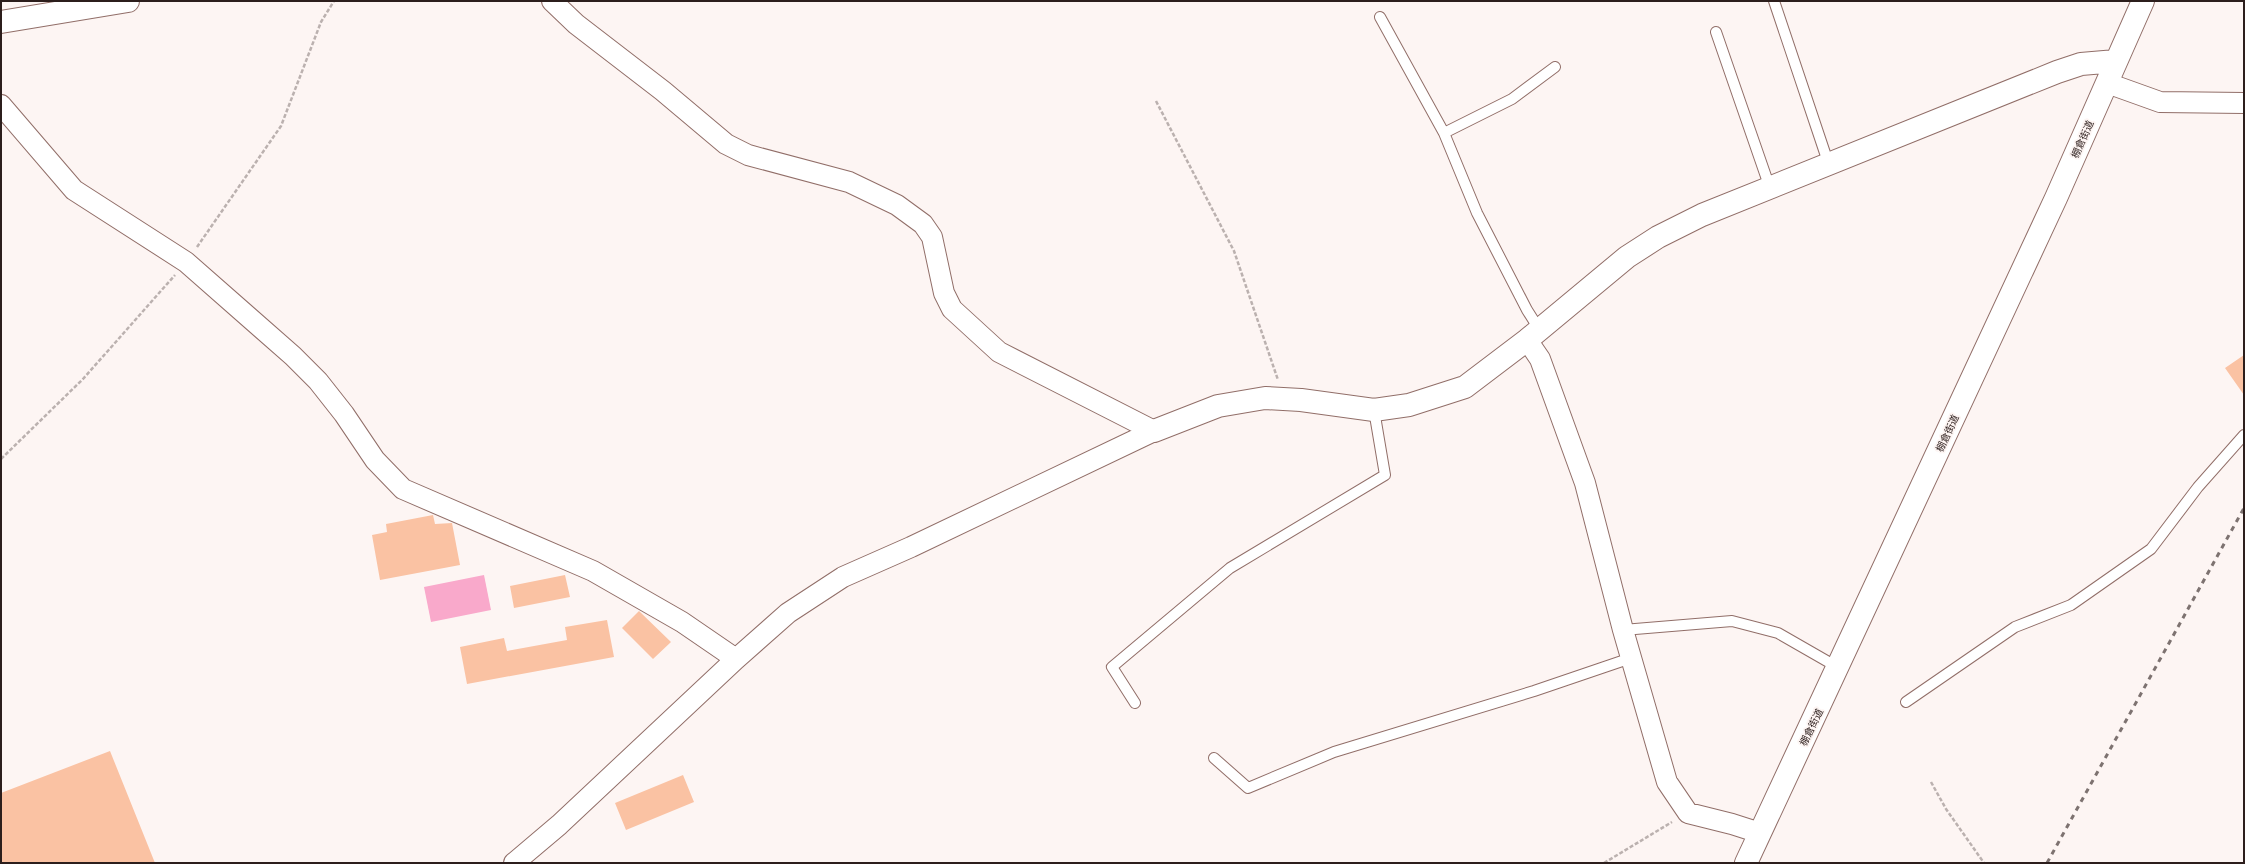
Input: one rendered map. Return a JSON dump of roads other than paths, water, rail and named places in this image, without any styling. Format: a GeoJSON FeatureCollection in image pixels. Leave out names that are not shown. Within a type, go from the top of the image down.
{"type":"FeatureCollection","features":[{"type":"Feature","properties":{"kind":"street"},"geometry":{"type":"LineString","coordinates":[[1,22],[128,1]]}},
{"type":"Feature","properties":{"kind":"street"},"geometry":{"type":"LineString","coordinates":[[552,1],[576,24],[662,91],[726,144],[748,155],[849,182],[897,205],[923,224],[932,237],[944,293],[952,309],[999,352],[1154,431]]}},
{"type":"Feature","properties":{"kind":"street","name":"棚倉街道"},"geometry":{"type":"LineString","coordinates":[[1746,863],[1839,668],[2056,198],[2143,1]]}},
{"type":"Feature","properties":{"kind":"street"},"geometry":{"type":"LineString","coordinates":[[514,863],[559,825],[736,658],[788,613],[843,577],[911,547],[1154,431],[1218,406],[1265,398],[1374,410],[1409,406],[1465,388],[1627,257],[1658,237],[1702,215],[2057,72],[2082,64],[2116,61]]}},
{"type":"Feature","properties":{"kind":"street"},"geometry":{"type":"LineString","coordinates":[[2107,83],[2160,102],[2244,103]]}},
{"type":"Feature","properties":{"kind":"street"},"geometry":{"type":"LineString","coordinates":[[1,104],[74,190],[186,262],[259,324],[318,381],[344,414],[375,460],[403,489],[593,570],[682,622],[736,658]]}},
{"type":"Feature","properties":{"kind":"street"},"geometry":{"type":"LineString","coordinates":[[1533,334],[1540,359],[1585,483],[1623,630],[1667,782],[1688,813],[1760,833]]}},
{"type":"Feature","properties":{"kind":"lane"},"geometry":{"type":"LineString","coordinates":[[1774,1],[1829,165]]}},
{"type":"Feature","properties":{"kind":"lane"},"geometry":{"type":"LineString","coordinates":[[1380,17],[1444,132],[1477,213],[1526,310],[1533,334]]}},
{"type":"Feature","properties":{"kind":"lane"},"geometry":{"type":"LineString","coordinates":[[1716,32],[1770,188]]}},
{"type":"Feature","properties":{"kind":"lane"},"geometry":{"type":"LineString","coordinates":[[1444,132],[1512,99],[1555,67]]}},
{"type":"Feature","properties":{"kind":"lane"},"geometry":{"type":"LineString","coordinates":[[1135,703],[1112,667],[1230,568],[1385,475],[1374,410]]}},
{"type":"Feature","properties":{"kind":"lane"},"geometry":{"type":"LineString","coordinates":[[1906,702],[2015,628],[2071,605],[2151,549],[2198,487],[2244,435]]}},
{"type":"Feature","properties":{"kind":"lane"},"geometry":{"type":"LineString","coordinates":[[1623,630],[1732,621],[1778,633],[1839,668]]}},
{"type":"Feature","properties":{"kind":"lane"},"geometry":{"type":"LineString","coordinates":[[1214,758],[1248,788],[1334,752],[1534,691],[1631,658]]}},
{"type":"Feature","properties":{"kind":"railway"},"geometry":{"type":"LineString","coordinates":[[2047,863],[2244,508]]}}]}
